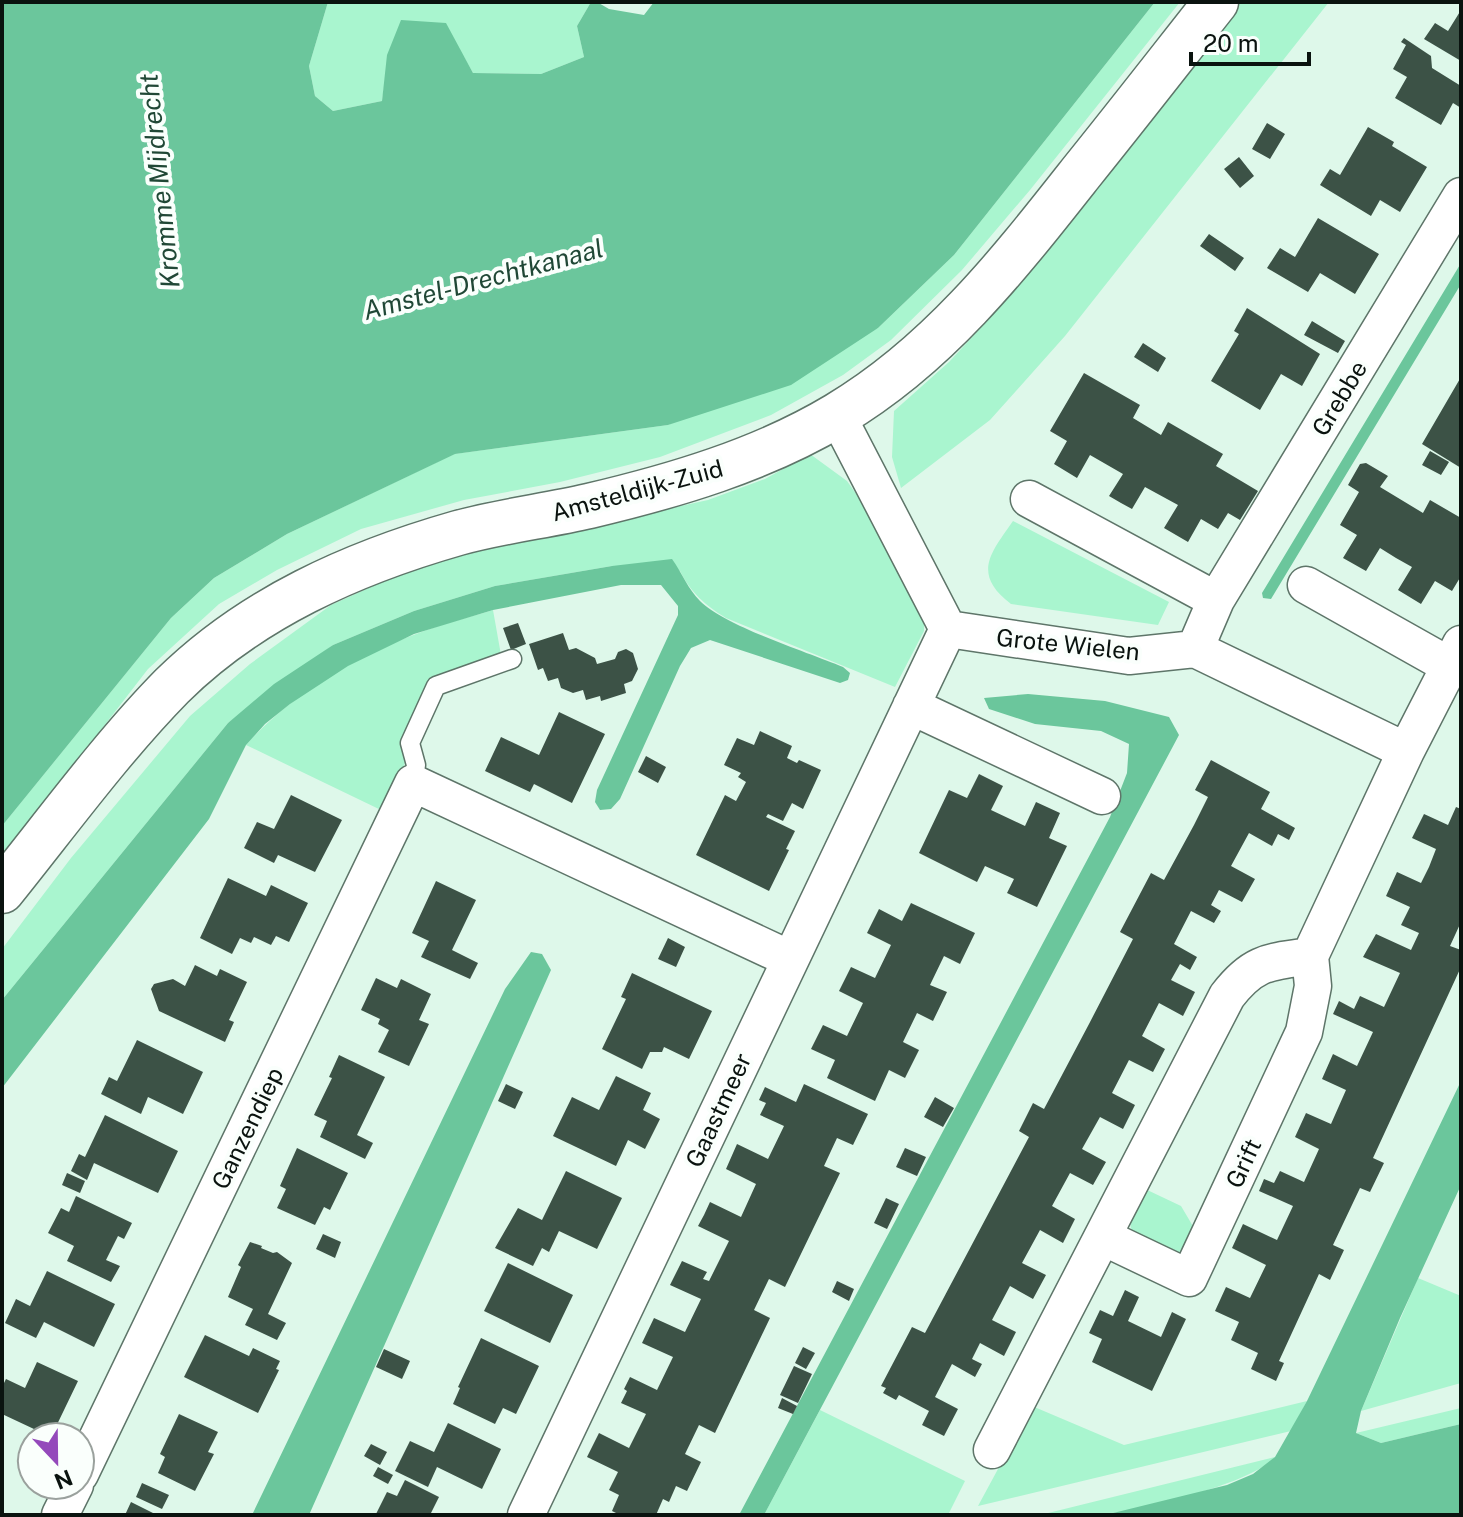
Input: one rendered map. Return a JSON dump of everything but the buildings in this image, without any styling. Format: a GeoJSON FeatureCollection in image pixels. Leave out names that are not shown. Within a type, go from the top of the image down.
{"type":"FeatureCollection","features":[{"type":"Feature","properties":{"kind":"street","name":"Amsteldijk-Zuid"},"geometry":{"type":"LineString","coordinates":[[2,891],[147,712],[175,683],[219,645],[287,601],[365,562],[462,532],[589,506],[709,473],[793,439],[837,415],[902,371],[981,295],[1033,234],[1216,2]]}},
{"type":"Feature","properties":{"kind":"street","name":"Grebbe"},"geometry":{"type":"LineString","coordinates":[[1195,649],[1216,600],[1461,196]]}},
{"type":"Feature","properties":{"kind":"street"},"geometry":{"type":"LineString","coordinates":[[837,415],[948,629]]}},
{"type":"Feature","properties":{"kind":"street"},"geometry":{"type":"LineString","coordinates":[[1029,499],[1216,600]]}},
{"type":"Feature","properties":{"kind":"street","name":"Grift"},"geometry":{"type":"LineString","coordinates":[[1103,1237],[1189,1278],[1304,1032],[1313,986],[1310,956],[1406,751],[1456,655],[1306,585]]}},
{"type":"Feature","properties":{"kind":"street","name":"Grote Wielen"},"geometry":{"type":"LineString","coordinates":[[948,629],[1129,656],[1195,649]]}},
{"type":"Feature","properties":{"kind":"street","name":"Gaastmeer"},"geometry":{"type":"LineString","coordinates":[[526,1515],[948,629]]}},
{"type":"Feature","properties":{"kind":"street"},"geometry":{"type":"LineString","coordinates":[[1195,649],[1406,751]]}},
{"type":"Feature","properties":{"kind":"street"},"geometry":{"type":"LineString","coordinates":[[911,706],[1102,796]]}},
{"type":"Feature","properties":{"kind":"street"},"geometry":{"type":"LineString","coordinates":[[413,783],[790,959]]}},
{"type":"Feature","properties":{"kind":"street","name":"Ganzendiep"},"geometry":{"type":"LineString","coordinates":[[96,1441],[413,783]]}},
{"type":"Feature","properties":{"kind":"street"},"geometry":{"type":"LineString","coordinates":[[992,1450],[1227,996],[1245,973],[1272,961],[1310,956]]}},
{"type":"Feature","properties":{"kind":"lane","name":"Ganzendiep"},"geometry":{"type":"LineString","coordinates":[[413,783],[416,765],[410,743],[436,686],[512,659]]}},
{"type":"Feature","properties":{"kind":"shaded area"},"geometry":{"type":"Polygon","coordinates":[[[328,2],[591,2],[577,26],[584,57],[541,74],[473,73],[464,57],[385,80],[382,101],[333,111],[315,96],[309,66],[328,2]]]}},
{"type":"Feature","properties":{"kind":"shaded area"},"geometry":{"type":"Polygon","coordinates":[[[1155,2],[1180,2],[962,270],[891,340],[843,375],[771,415],[660,457],[560,482],[464,500],[361,529],[277,570],[219,604],[148,669],[2,858],[2,826],[171,618],[214,578],[287,534],[454,454],[668,425],[878,328],[954,255],[1155,2]]]}},
{"type":"Feature","properties":{"kind":"shaded area"},"geometry":{"type":"Polygon","coordinates":[[[1239,2],[1329,2],[1065,336],[990,420],[901,488],[892,457],[894,411],[949,362],[1011,295],[1104,167],[1239,2]]]}},
{"type":"Feature","properties":{"kind":"shaded area"},"geometry":{"type":"Polygon","coordinates":[[[810,454],[847,481],[867,509],[924,620],[924,631],[895,687],[726,618],[699,598],[680,571],[612,566],[495,586],[414,611],[333,645],[228,723],[2,1000],[2,949],[71,858],[190,716],[250,664],[331,605],[393,577],[466,553],[708,500],[765,479],[810,454]]]}},
{"type":"Feature","properties":{"kind":"shaded area"},"geometry":{"type":"Polygon","coordinates":[[[1013,521],[1169,602],[1158,625],[1011,604],[999,593],[988,573],[992,554],[1013,521]]]}},
{"type":"Feature","properties":{"kind":"shaded area"},"geometry":{"type":"Polygon","coordinates":[[[493,610],[501,655],[429,680],[403,742],[405,763],[383,811],[246,745],[282,710],[346,666],[392,643],[493,610]]]}},
{"type":"Feature","properties":{"kind":"shaded area"},"geometry":{"type":"Polygon","coordinates":[[[1143,1188],[1181,1206],[1197,1233],[1187,1249],[1171,1255],[1145,1242],[1132,1231],[1132,1215],[1143,1188]]]}},
{"type":"Feature","properties":{"kind":"shaded area"},"geometry":{"type":"Polygon","coordinates":[[[1418,1278],[1461,1296],[1461,1383],[1361,1411],[1418,1278]]]}},
{"type":"Feature","properties":{"kind":"shaded area"},"geometry":{"type":"Polygon","coordinates":[[[1307,1401],[1291,1431],[978,1506],[1032,1406],[1124,1445],[1307,1401]]]}},
{"type":"Feature","properties":{"kind":"shaded area"},"geometry":{"type":"Polygon","coordinates":[[[1461,1408],[1461,1424],[1381,1443],[1356,1433],[1461,1408]]]}},
{"type":"Feature","properties":{"kind":"shaded area"},"geometry":{"type":"Polygon","coordinates":[[[820,1410],[965,1481],[949,1513],[764,1515],[820,1410]]]}},
{"type":"Feature","properties":{"kind":"shaded area"},"geometry":{"type":"Polygon","coordinates":[[[1275,1457],[1262,1467],[1222,1485],[1147,1506],[1108,1514],[1040,1515],[1275,1457]]]}},
{"type":"Feature","properties":{"kind":"water"},"geometry":{"type":"Polygon","coordinates":[[[2,2],[328,2],[309,66],[315,96],[333,111],[382,101],[387,55],[401,20],[446,23],[473,73],[541,74],[584,57],[577,26],[591,2],[609,9],[644,15],[654,2],[1155,2],[954,255],[878,328],[791,385],[668,425],[455,454],[287,534],[214,578],[171,618],[2,826],[2,2]]]}},
{"type":"Feature","properties":{"kind":"water"},"geometry":{"type":"Polygon","coordinates":[[[1461,263],[1461,284],[1271,599],[1263,598],[1262,593],[1461,263]]]}},
{"type":"Feature","properties":{"kind":"water"},"geometry":{"type":"Polygon","coordinates":[[[672,559],[696,596],[712,610],[767,638],[843,667],[850,673],[848,680],[840,683],[710,640],[691,648],[620,799],[611,809],[600,810],[595,802],[597,790],[678,615],[678,606],[661,585],[621,585],[493,610],[414,634],[348,666],[265,724],[246,745],[209,819],[2,1088],[2,1000],[228,723],[274,684],[333,645],[414,611],[495,586],[672,559]]]}},
{"type":"Feature","properties":{"kind":"water"},"geometry":{"type":"Polygon","coordinates":[[[1028,694],[1105,701],[1169,717],[1179,735],[764,1515],[739,1515],[1110,817],[1127,773],[1129,744],[1101,731],[1035,724],[989,709],[984,698],[1028,694]]]}},
{"type":"Feature","properties":{"kind":"water"},"geometry":{"type":"Polygon","coordinates":[[[531,952],[542,954],[551,970],[309,1515],[252,1515],[505,989],[531,952]]]}},
{"type":"Feature","properties":{"kind":"water"},"geometry":{"type":"Polygon","coordinates":[[[1461,1081],[1461,1185],[1400,1318],[1361,1411],[1356,1433],[1381,1443],[1461,1424],[1461,1515],[1105,1515],[1227,1485],[1253,1474],[1275,1457],[1307,1401],[1461,1081]]]}},
{"type":"Feature","properties":{"kind":"water label","name":"Kromme Mijdrecht"},"geometry":{"type":"Point","coordinates":[159,181]}},
{"type":"Feature","properties":{"kind":"water label","name":"Amstel-Drechtkanaal"},"geometry":{"type":"Point","coordinates":[483,279]}}]}
